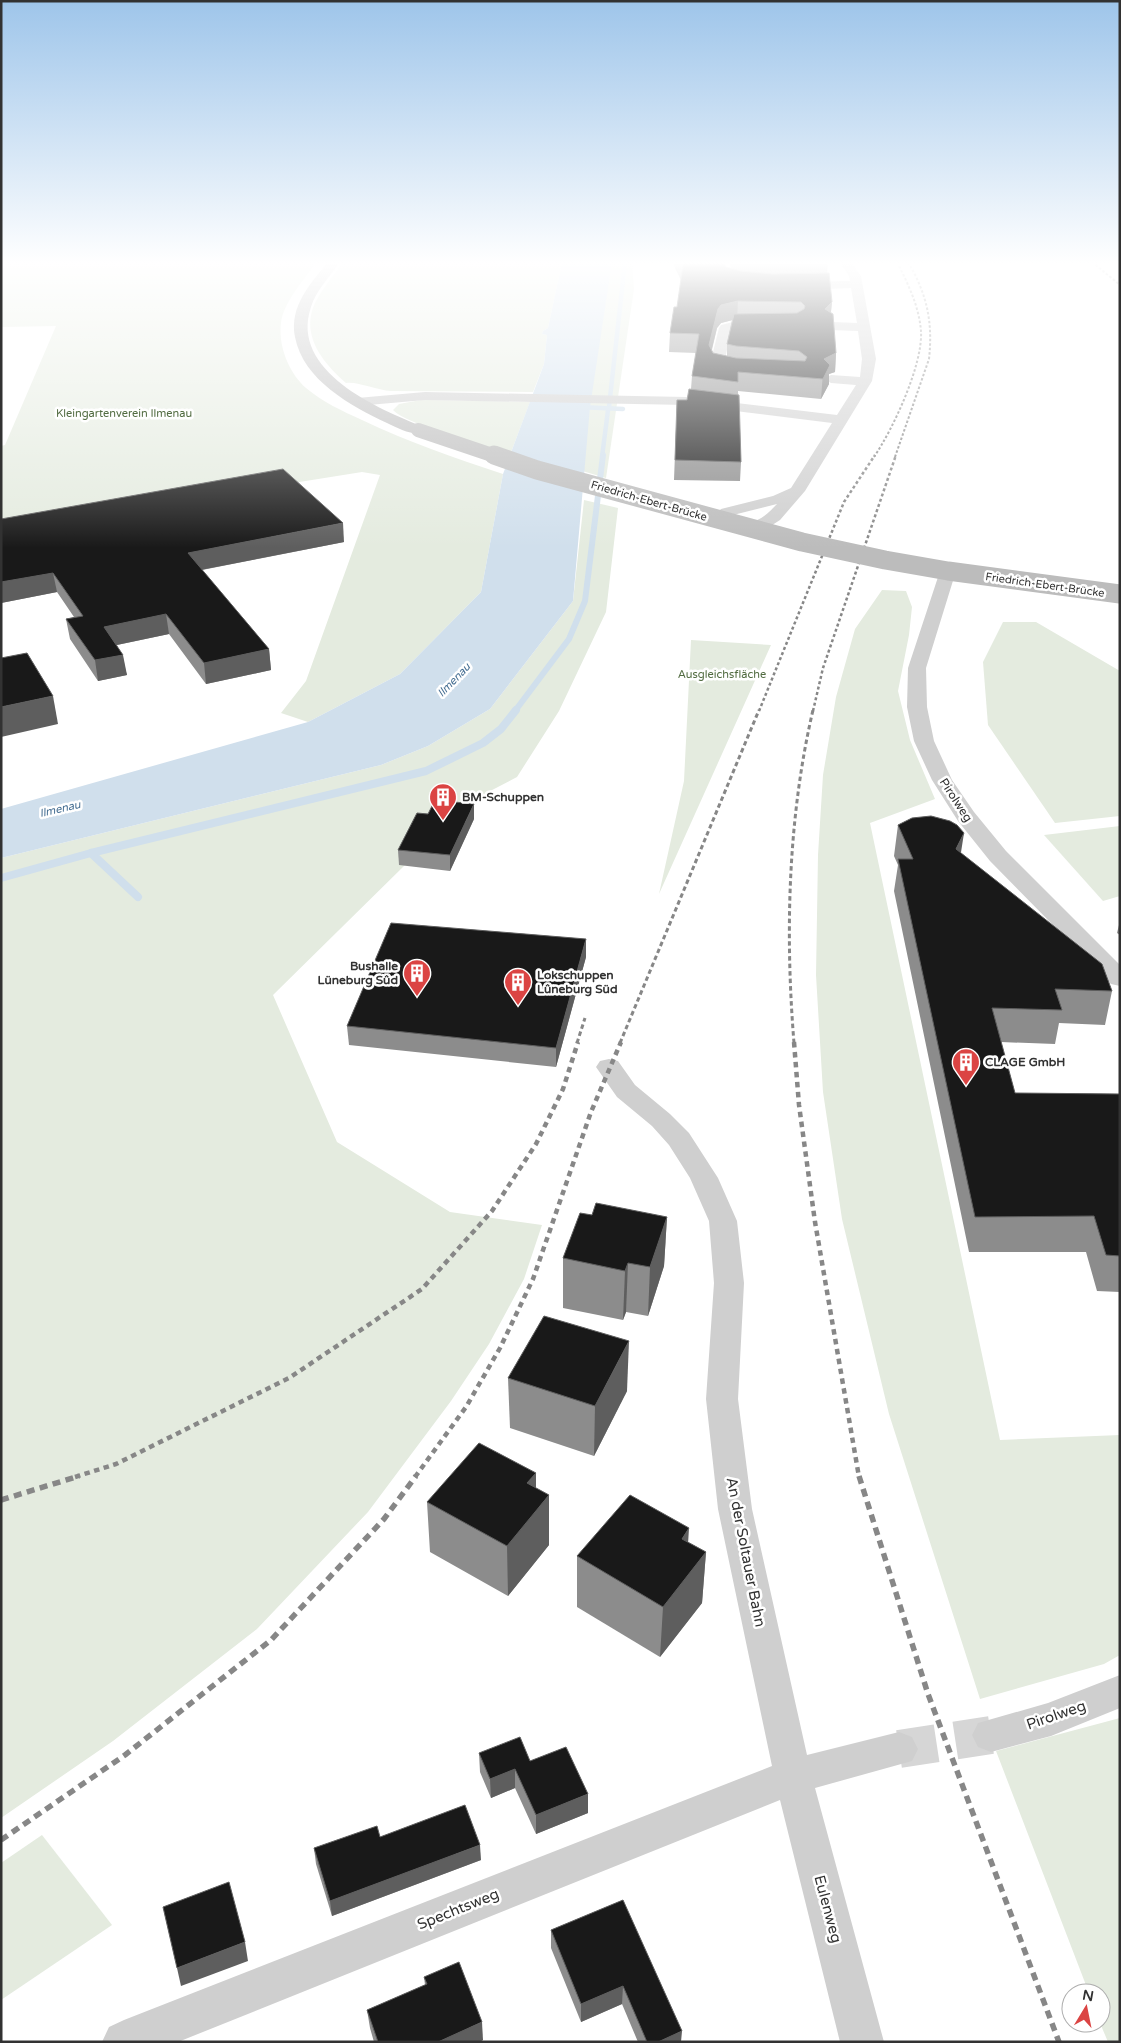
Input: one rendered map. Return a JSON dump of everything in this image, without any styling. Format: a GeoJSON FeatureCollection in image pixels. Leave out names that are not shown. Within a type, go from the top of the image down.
{"type":"FeatureCollection","features":[{"type":"Feature","properties":{"kind":"main road","name":"Friedrich-Ebert-Brücke"},"geometry":{"type":"LineString","coordinates":[[311,357],[339,391],[380,414],[418,430],[537,470],[746,528],[841,551],[948,571],[1120,594]]}},
{"type":"Feature","properties":{"kind":"street"},"geometry":{"type":"LineString","coordinates":[[718,357],[717,364],[719,368],[752,372]]}},
{"type":"Feature","properties":{"kind":"street"},"geometry":{"type":"LineString","coordinates":[[797,491],[865,381],[869,357]]}},
{"type":"Feature","properties":{"kind":"street"},"geometry":{"type":"LineString","coordinates":[[831,379],[865,381]]}},
{"type":"Feature","properties":{"kind":"street"},"geometry":{"type":"LineString","coordinates":[[357,402],[425,396],[680,401],[842,420]]}},
{"type":"Feature","properties":{"kind":"street","name":"Pirolweg"},"geometry":{"type":"LineString","coordinates":[[948,571],[917,668],[917,707],[924,741],[942,780],[966,816],[998,856],[1120,979]]}},
{"type":"Feature","properties":{"kind":"street","name":"An der Soltauer Bahn"},"geometry":{"type":"LineString","coordinates":[[609,1067],[626,1091],[661,1120],[679,1139],[704,1178],[723,1221],[729,1283],[722,1399],[735,1509],[793,1776]]}},
{"type":"Feature","properties":{"kind":"street","name":"Pirolweg"},"geometry":{"type":"LineString","coordinates":[[991,1735],[1051,1719],[1120,1691]]}},
{"type":"Feature","properties":{"kind":"street"},"geometry":{"type":"LineString","coordinates":[[793,1776],[899,1749]]}},
{"type":"Feature","properties":{"kind":"street","name":"Spechtsweg"},"geometry":{"type":"LineString","coordinates":[[124,2042],[793,1776]]}},
{"type":"Feature","properties":{"kind":"street","name":"Eulenweg"},"geometry":{"type":"LineString","coordinates":[[793,1776],[862,2042]]}},
{"type":"Feature","properties":{"kind":"green space","name":"Kleingartenverein Ilmenau"},"geometry":{"type":"Polygon","coordinates":[[[43,357],[286,357],[294,375],[300,382],[326,402],[379,428],[503,474],[481,592],[400,674],[308,722],[281,713],[306,681],[380,475],[362,472],[1,530],[1,446],[5,445],[43,357]]]}},
{"type":"Feature","properties":{"kind":"green space"},"geometry":{"type":"Polygon","coordinates":[[[322,357],[545,357],[533,392],[391,391],[356,383],[346,383],[329,367],[322,357]]]}},
{"type":"Feature","properties":{"kind":"green space"},"geometry":{"type":"Polygon","coordinates":[[[596,357],[624,357],[606,478],[579,470],[596,357]]]}},
{"type":"Feature","properties":{"kind":"green space"},"geometry":{"type":"Polygon","coordinates":[[[421,400],[530,402],[510,455],[414,422],[393,410],[399,404],[421,400]]]}},
{"type":"Feature","properties":{"kind":"green space"},"geometry":{"type":"Polygon","coordinates":[[[584,500],[618,508],[606,612],[559,711],[517,777],[469,802],[273,995],[337,1142],[450,1212],[542,1225],[524,1279],[489,1344],[451,1401],[368,1512],[257,1629],[113,1741],[1,1818],[1,858],[381,765],[428,746],[490,709],[573,601],[584,500]]]}},
{"type":"Feature","properties":{"kind":"green space"},"geometry":{"type":"Polygon","coordinates":[[[882,590],[906,591],[912,607],[909,635],[898,691],[910,740],[935,799],[870,823],[1000,1440],[1120,1435],[1120,1655],[1104,1664],[980,1699],[889,1414],[842,1219],[823,1092],[816,975],[818,855],[823,775],[836,697],[855,629],[882,590]]]}},
{"type":"Feature","properties":{"kind":"green space"},"geometry":{"type":"Polygon","coordinates":[[[1003,622],[1036,622],[1120,671],[1120,816],[1055,823],[988,725],[983,662],[1003,622]]]}},
{"type":"Feature","properties":{"kind":"green space","name":"Ausgleichsfläche"},"geometry":{"type":"Polygon","coordinates":[[[691,640],[771,645],[659,894],[684,781],[691,640]]]}},
{"type":"Feature","properties":{"kind":"green space"},"geometry":{"type":"Polygon","coordinates":[[[1120,826],[1120,896],[1103,901],[1044,835],[1120,826]]]}},
{"type":"Feature","properties":{"kind":"green space"},"geometry":{"type":"Polygon","coordinates":[[[1120,1718],[1120,2042],[1108,2042],[1104,2033],[1111,2033],[1111,1983],[1085,1983],[996,1751],[1120,1718]]]}},
{"type":"Feature","properties":{"kind":"green space"},"geometry":{"type":"Polygon","coordinates":[[[42,1835],[112,1925],[1,2000],[1,1863],[42,1835]]]}},
{"type":"Feature","properties":{"kind":"water","name":"Ilmenau"},"geometry":{"type":"Polygon","coordinates":[[[545,357],[598,357],[590,407],[573,601],[490,709],[428,746],[381,765],[1,858],[1,809],[308,722],[400,674],[481,592],[503,474],[544,364],[545,357]]]}},
{"type":"Feature","properties":{"kind":"building"},"geometry":{"type":"Polygon","coordinates":[[[695,357],[805,361],[807,357],[827,357],[824,359],[830,365],[823,379],[738,372],[738,382],[692,376],[695,357]]]}},
{"type":"Feature","properties":{"kind":"building"},"geometry":{"type":"Polygon","coordinates":[[[689,389],[739,395],[741,462],[675,460],[677,400],[687,400],[689,389]]]}},
{"type":"Feature","properties":{"kind":"building"},"geometry":{"type":"Polygon","coordinates":[[[283,469],[343,523],[188,553],[269,649],[204,663],[166,614],[104,627],[123,655],[95,660],[66,619],[83,616],[53,573],[1,582],[1,519],[283,469]]]}},
{"type":"Feature","properties":{"kind":"building"},"geometry":{"type":"Polygon","coordinates":[[[27,653],[53,696],[1,707],[1,658],[27,653]]]}},
{"type":"Feature","properties":{"kind":"building"},"geometry":{"type":"Polygon","coordinates":[[[435,800],[474,804],[450,855],[398,850],[417,813],[428,814],[435,800]]]}},
{"type":"Feature","properties":{"kind":"building","name":"CLAGE GmbH"},"geometry":{"type":"Polygon","coordinates":[[[931,816],[957,825],[964,833],[956,849],[1102,964],[1112,991],[1055,989],[1062,1010],[992,1008],[1015,1093],[1120,1094],[1120,1256],[1106,1255],[1094,1216],[975,1217],[898,859],[913,859],[898,825],[912,818],[931,816]]]}},
{"type":"Feature","properties":{"kind":"building"},"geometry":{"type":"Polygon","coordinates":[[[391,923],[586,939],[556,1048],[347,1026],[391,923]]]}},
{"type":"Feature","properties":{"kind":"building"},"geometry":{"type":"Polygon","coordinates":[[[596,1203],[667,1217],[650,1267],[628,1263],[625,1271],[563,1258],[580,1213],[592,1215],[596,1203]]]}},
{"type":"Feature","properties":{"kind":"building"},"geometry":{"type":"Polygon","coordinates":[[[544,1316],[629,1341],[595,1406],[508,1378],[544,1316]]]}},
{"type":"Feature","properties":{"kind":"building"},"geometry":{"type":"Polygon","coordinates":[[[479,1443],[536,1473],[527,1483],[549,1495],[507,1546],[427,1502],[479,1443]]]}},
{"type":"Feature","properties":{"kind":"building"},"geometry":{"type":"Polygon","coordinates":[[[630,1495],[689,1528],[682,1539],[706,1552],[663,1607],[577,1556],[630,1495]]]}},
{"type":"Feature","properties":{"kind":"building"},"geometry":{"type":"Polygon","coordinates":[[[520,1737],[530,1761],[566,1747],[588,1794],[536,1815],[515,1769],[490,1779],[479,1753],[520,1737]]]}},
{"type":"Feature","properties":{"kind":"building"},"geometry":{"type":"Polygon","coordinates":[[[465,1805],[480,1845],[330,1901],[314,1848],[377,1826],[380,1837],[465,1805]]]}},
{"type":"Feature","properties":{"kind":"building"},"geometry":{"type":"Polygon","coordinates":[[[229,1882],[245,1942],[177,1968],[163,1907],[229,1882]]]}},
{"type":"Feature","properties":{"kind":"building"},"geometry":{"type":"Polygon","coordinates":[[[623,1900],[682,2031],[658,2042],[647,2042],[623,1986],[581,2004],[551,1930],[623,1900]]]}},
{"type":"Feature","properties":{"kind":"building"},"geometry":{"type":"Polygon","coordinates":[[[459,1962],[482,2022],[438,2042],[378,2042],[367,2010],[427,1984],[424,1977],[459,1962]]]}},
{"type":"Feature","properties":{"kind":"waterway"},"geometry":{"type":"LineString","coordinates":[[609,407],[614,357]]}},
{"type":"Feature","properties":{"kind":"waterway"},"geometry":{"type":"LineString","coordinates":[[579,407],[623,409]]}},
{"type":"Feature","properties":{"kind":"waterway"},"geometry":{"type":"LineString","coordinates":[[602,457],[608,410]]}},
{"type":"Feature","properties":{"kind":"waterway"},"geometry":{"type":"LineString","coordinates":[[515,711],[569,639],[585,601],[603,455]]}},
{"type":"Feature","properties":{"kind":"waterway"},"geometry":{"type":"LineString","coordinates":[[91,853],[426,771],[483,743],[501,729],[516,710]]}},
{"type":"Feature","properties":{"kind":"waterway"},"geometry":{"type":"LineString","coordinates":[[1,878],[91,853]]}},
{"type":"Feature","properties":{"kind":"waterway"},"geometry":{"type":"LineString","coordinates":[[91,853],[138,897]]}},
{"type":"Feature","properties":{"kind":"tunnel"},"geometry":{"type":"LineString","coordinates":[[899,1749],[991,1735]]}},
{"type":"Feature","properties":{"kind":"railway"},"geometry":{"type":"LineString","coordinates":[[874,457],[898,414],[918,357]]}},
{"type":"Feature","properties":{"kind":"railway"},"geometry":{"type":"LineString","coordinates":[[895,457],[929,357]]}},
{"type":"Feature","properties":{"kind":"railway"},"geometry":{"type":"LineString","coordinates":[[759,711],[844,502],[875,455]]}},
{"type":"Feature","properties":{"kind":"railway"},"geometry":{"type":"LineString","coordinates":[[813,711],[823,668],[896,455]]}},
{"type":"Feature","properties":{"kind":"railway"},"geometry":{"type":"LineString","coordinates":[[620,1043],[759,710]]}},
{"type":"Feature","properties":{"kind":"railway"},"geometry":{"type":"LineString","coordinates":[[794,1043],[789,918],[791,875],[798,792],[813,710]]}},
{"type":"Feature","properties":{"kind":"railway"},"geometry":{"type":"LineString","coordinates":[[577,1043],[585,1018]]}},
{"type":"Feature","properties":{"kind":"railway"},"geometry":{"type":"LineString","coordinates":[[75,1477],[116,1464],[289,1378],[422,1289],[492,1211],[536,1144],[563,1089],[578,1042]]}},
{"type":"Feature","properties":{"kind":"railway"},"geometry":{"type":"LineString","coordinates":[[415,1477],[466,1407],[500,1348],[533,1279],[591,1112],[621,1042]]}},
{"type":"Feature","properties":{"kind":"railway"},"geometry":{"type":"LineString","coordinates":[[794,1042],[799,1105],[815,1222],[859,1477]]}},
{"type":"Feature","properties":{"kind":"railway"},"geometry":{"type":"LineString","coordinates":[[1,1500],[79,1476]]}},
{"type":"Feature","properties":{"kind":"railway"},"geometry":{"type":"LineString","coordinates":[[1,1840],[125,1755],[271,1640],[384,1519],[416,1476]]}},
{"type":"Feature","properties":{"kind":"railway"},"geometry":{"type":"LineString","coordinates":[[859,1476],[928,1694],[1059,2042]]}},
{"type":"Feature","properties":{"kind":"place","name":"BM-Schuppen"},"geometry":{"type":"Point","coordinates":[443,821]}},
{"type":"Feature","properties":{"kind":"place","name":"Bushalle Lüneburg Süd"},"geometry":{"type":"Point","coordinates":[417,997]}},
{"type":"Feature","properties":{"kind":"place","name":"Lokschuppen Lüneburg Süd"},"geometry":{"type":"Point","coordinates":[518,1006]}},
{"type":"Feature","properties":{"kind":"place","name":"CLAGE GmbH"},"geometry":{"type":"Point","coordinates":[966,1086]}}]}
